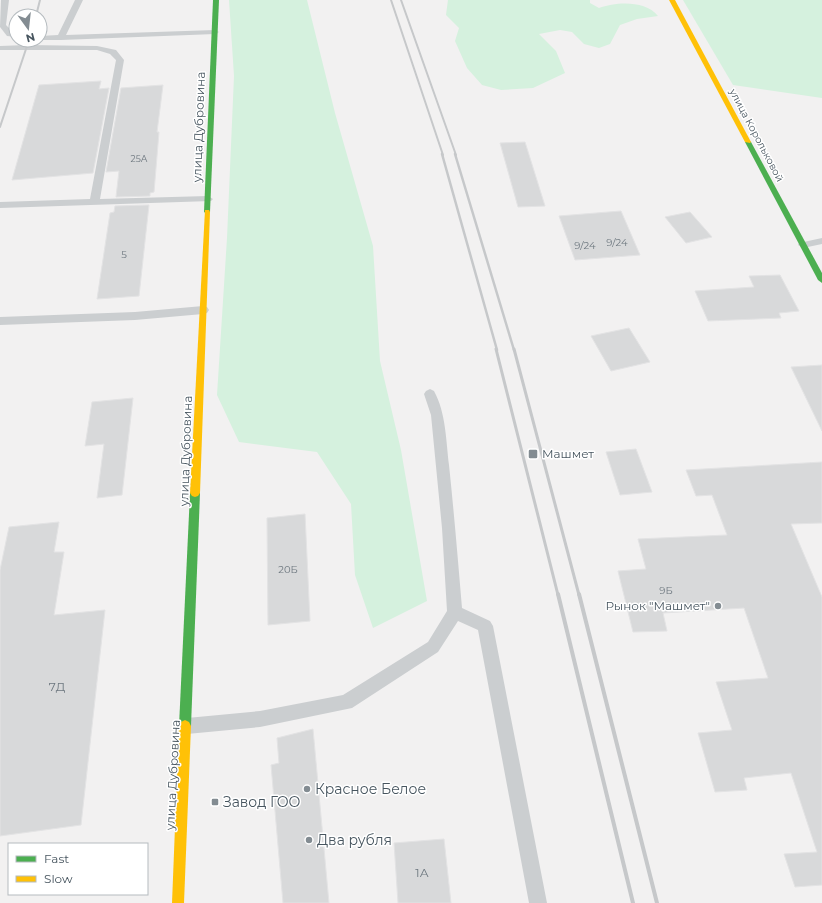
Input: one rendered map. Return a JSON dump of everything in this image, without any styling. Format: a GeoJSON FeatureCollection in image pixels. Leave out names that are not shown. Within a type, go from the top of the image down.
{"type":"FeatureCollection","features":[{"type":"Feature","properties":{"kind":"main road","name":"улица Дубровина"},"geometry":{"type":"LineString","coordinates":[[178,903],[187,726],[216,0]]}},
{"type":"Feature","properties":{"kind":"main road","name":"улица Корольковой"},"geometry":{"type":"LineString","coordinates":[[672,0],[822,280]]}},
{"type":"Feature","properties":{"kind":"lane"},"geometry":{"type":"LineString","coordinates":[[5,0],[2,25],[8,32]]}},
{"type":"Feature","properties":{"kind":"lane"},"geometry":{"type":"LineString","coordinates":[[61,38],[79,0]]}},
{"type":"Feature","properties":{"kind":"lane"},"geometry":{"type":"LineString","coordinates":[[48,38],[214,32]]}},
{"type":"Feature","properties":{"kind":"lane"},"geometry":{"type":"LineString","coordinates":[[0,48],[97,48],[113,52],[120,60],[94,203]]}},
{"type":"Feature","properties":{"kind":"lane"},"geometry":{"type":"LineString","coordinates":[[0,205],[208,199]]}},
{"type":"Feature","properties":{"kind":"lane"},"geometry":{"type":"LineString","coordinates":[[803,244],[822,241]]}},
{"type":"Feature","properties":{"kind":"lane"},"geometry":{"type":"LineString","coordinates":[[0,321],[90,319],[203,310]]}},
{"type":"Feature","properties":{"kind":"lane"},"geometry":{"type":"LineString","coordinates":[[187,726],[260,719],[346,702],[433,647],[455,612],[449,528],[437,415],[430,394]]}},
{"type":"Feature","properties":{"kind":"lane"},"geometry":{"type":"LineString","coordinates":[[455,612],[485,626],[538,903]]}},
{"type":"Feature","properties":{"kind":"green space"},"geometry":{"type":"Polygon","coordinates":[[[229,0],[307,0],[335,113],[373,246],[380,361],[401,450],[427,601],[373,628],[355,575],[351,504],[317,452],[239,442],[217,395],[227,238],[234,76],[229,0]]]}},
{"type":"Feature","properties":{"kind":"green space"},"geometry":{"type":"Polygon","coordinates":[[[448,0],[590,0],[590,3],[599,8],[614,4],[638,5],[646,7],[658,16],[637,19],[620,25],[610,44],[599,48],[584,44],[572,32],[560,30],[539,34],[556,51],[565,73],[533,88],[501,90],[482,85],[467,68],[455,41],[459,28],[446,15],[448,0]]]}},
{"type":"Feature","properties":{"kind":"green space"},"geometry":{"type":"Polygon","coordinates":[[[683,0],[822,0],[822,98],[733,85],[683,0]]]}},
{"type":"Feature","properties":{"kind":"building"},"geometry":{"type":"Polygon","coordinates":[[[101,81],[99,89],[109,88],[93,173],[12,180],[39,85],[101,81]]]}},
{"type":"Feature","properties":{"kind":"building"},"geometry":{"type":"Polygon","coordinates":[[[163,85],[157,132],[159,132],[154,192],[150,193],[150,196],[116,197],[119,171],[106,172],[121,88],[163,85]]]}},
{"type":"Feature","properties":{"kind":"building"},"geometry":{"type":"Polygon","coordinates":[[[525,142],[545,206],[518,207],[500,143],[525,142]]]}},
{"type":"Feature","properties":{"kind":"building"},"geometry":{"type":"Polygon","coordinates":[[[149,205],[139,296],[97,299],[110,213],[114,212],[115,206],[149,205]]]}},
{"type":"Feature","properties":{"kind":"building"},"geometry":{"type":"Polygon","coordinates":[[[621,211],[640,255],[575,260],[559,216],[621,211]]]}},
{"type":"Feature","properties":{"kind":"building"},"geometry":{"type":"Polygon","coordinates":[[[690,212],[712,237],[686,243],[665,217],[690,212]]]}},
{"type":"Feature","properties":{"kind":"building"},"geometry":{"type":"Polygon","coordinates":[[[780,275],[799,311],[779,313],[781,318],[708,321],[695,291],[754,287],[749,276],[780,275]]]}},
{"type":"Feature","properties":{"kind":"building"},"geometry":{"type":"Polygon","coordinates":[[[629,328],[650,362],[611,371],[591,336],[629,328]]]}},
{"type":"Feature","properties":{"kind":"building"},"geometry":{"type":"Polygon","coordinates":[[[822,365],[822,431],[791,367],[822,365]]]}},
{"type":"Feature","properties":{"kind":"building"},"geometry":{"type":"Polygon","coordinates":[[[133,398],[122,495],[97,498],[104,444],[85,446],[92,402],[133,398]]]}},
{"type":"Feature","properties":{"kind":"building"},"geometry":{"type":"Polygon","coordinates":[[[636,449],[652,492],[620,495],[606,452],[636,449]]]}},
{"type":"Feature","properties":{"kind":"building"},"geometry":{"type":"Polygon","coordinates":[[[822,462],[822,523],[791,524],[822,597],[822,885],[795,887],[784,854],[817,852],[791,773],[744,778],[747,790],[715,792],[698,733],[732,730],[716,682],[768,678],[744,608],[663,613],[667,631],[633,632],[618,571],[646,569],[638,539],[727,535],[712,495],[696,496],[686,470],[822,462]]]}},
{"type":"Feature","properties":{"kind":"building"},"geometry":{"type":"Polygon","coordinates":[[[305,514],[310,621],[268,625],[267,518],[305,514]]]}},
{"type":"Feature","properties":{"kind":"building"},"geometry":{"type":"Polygon","coordinates":[[[59,522],[54,552],[64,552],[54,615],[105,610],[81,825],[0,836],[0,570],[9,527],[59,522]]]}},
{"type":"Feature","properties":{"kind":"building"},"geometry":{"type":"Polygon","coordinates":[[[313,729],[329,903],[283,903],[271,765],[279,763],[277,738],[313,729]]]}},
{"type":"Feature","properties":{"kind":"building"},"geometry":{"type":"Polygon","coordinates":[[[444,839],[451,903],[398,903],[394,843],[444,839]]]}},
{"type":"Feature","properties":{"kind":"railway"},"geometry":{"type":"LineString","coordinates":[[38,8],[40,0]]}},
{"type":"Feature","properties":{"kind":"railway"},"geometry":{"type":"LineString","coordinates":[[391,0],[443,155]]}},
{"type":"Feature","properties":{"kind":"railway"},"geometry":{"type":"LineString","coordinates":[[401,0],[456,155]]}},
{"type":"Feature","properties":{"kind":"railway"},"geometry":{"type":"LineString","coordinates":[[0,127],[26,48]]}},
{"type":"Feature","properties":{"kind":"railway"},"geometry":{"type":"LineString","coordinates":[[442,154],[497,350]]}},
{"type":"Feature","properties":{"kind":"railway"},"geometry":{"type":"LineString","coordinates":[[455,154],[514,350]]}},
{"type":"Feature","properties":{"kind":"railway"},"geometry":{"type":"LineString","coordinates":[[496,349],[558,595]]}},
{"type":"Feature","properties":{"kind":"railway"},"geometry":{"type":"LineString","coordinates":[[514,349],[579,595]]}},
{"type":"Feature","properties":{"kind":"railway"},"geometry":{"type":"LineString","coordinates":[[558,594],[633,903]]}},
{"type":"Feature","properties":{"kind":"railway"},"geometry":{"type":"LineString","coordinates":[[579,594],[657,903]]}},
{"type":"Feature","properties":{"kind":"traffic: fast"},"geometry":{"type":"LineString","coordinates":[[207,212],[216,0]]}},
{"type":"Feature","properties":{"kind":"traffic: fast"},"geometry":{"type":"LineString","coordinates":[[748,142],[822,280]]}},
{"type":"Feature","properties":{"kind":"traffic: fast"},"geometry":{"type":"LineString","coordinates":[[185,726],[195,493]]}},
{"type":"Feature","properties":{"kind":"traffic: slow"},"geometry":{"type":"LineString","coordinates":[[672,0],[748,142]]}},
{"type":"Feature","properties":{"kind":"traffic: slow"},"geometry":{"type":"LineString","coordinates":[[195,493],[207,212]]}},
{"type":"Feature","properties":{"kind":"traffic: slow"},"geometry":{"type":"LineString","coordinates":[[178,903],[185,726]]}},
{"type":"Feature","properties":{"kind":"place","name":"Машмет"},"geometry":{"type":"Point","coordinates":[533,454]}},
{"type":"Feature","properties":{"kind":"place","name":"Рынок \"Машмет\""},"geometry":{"type":"Point","coordinates":[718,606]}},
{"type":"Feature","properties":{"kind":"place","name":"Красное Белое"},"geometry":{"type":"Point","coordinates":[307,789]}},
{"type":"Feature","properties":{"kind":"place","name":"Завод ГОО"},"geometry":{"type":"Point","coordinates":[215,802]}},
{"type":"Feature","properties":{"kind":"place","name":"Два рубля"},"geometry":{"type":"Point","coordinates":[309,840]}}]}
